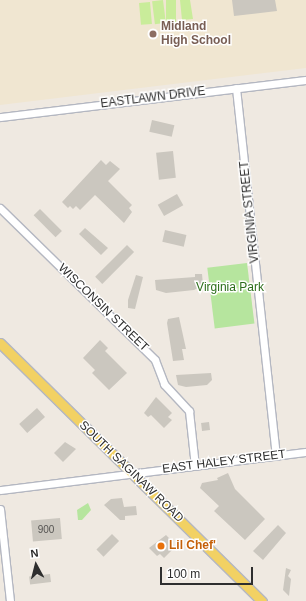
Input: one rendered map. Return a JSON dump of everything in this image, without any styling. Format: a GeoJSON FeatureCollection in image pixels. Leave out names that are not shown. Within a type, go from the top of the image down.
{"type":"FeatureCollection","features":[{"type":"Feature","properties":{"kind":"main road","name":"SOUTH SAGINAW ROAD"},"geometry":{"type":"LineString","coordinates":[[0,343],[262,601]]}},
{"type":"Feature","properties":{"kind":"street","name":"EASTLAWN DRIVE"},"geometry":{"type":"LineString","coordinates":[[0,117],[306,80]]}},
{"type":"Feature","properties":{"kind":"street","name":"VIRGINIA STREET"},"geometry":{"type":"LineString","coordinates":[[236,88],[276,456]]}},
{"type":"Feature","properties":{"kind":"street","name":"WISCONSIN STREET"},"geometry":{"type":"LineString","coordinates":[[0,208],[155,360],[164,384],[189,411],[195,466]]}},
{"type":"Feature","properties":{"kind":"street","name":"EAST HALEY STREET"},"geometry":{"type":"LineString","coordinates":[[0,490],[306,452]]}},
{"type":"Feature","properties":{"kind":"street"},"geometry":{"type":"LineString","coordinates":[[0,509],[10,601]]}},
{"type":"Feature","properties":{"kind":"shaded area","name":"Midland High School"},"geometry":{"type":"Polygon","coordinates":[[[0,0],[306,0],[306,68],[0,105],[0,0]]]}},
{"type":"Feature","properties":{"kind":"green space"},"geometry":{"type":"Polygon","coordinates":[[[163,0],[166,23],[155,24],[152,1],[163,0]]]}},
{"type":"Feature","properties":{"kind":"green space"},"geometry":{"type":"Polygon","coordinates":[[[166,0],[176,0],[176,22],[166,22],[166,0]]]}},
{"type":"Feature","properties":{"kind":"green space"},"geometry":{"type":"Polygon","coordinates":[[[180,0],[190,0],[193,19],[182,20],[180,0]]]}},
{"type":"Feature","properties":{"kind":"green space"},"geometry":{"type":"Polygon","coordinates":[[[150,2],[152,24],[141,25],[139,3],[150,2]]]}},
{"type":"Feature","properties":{"kind":"green space","name":"Virginia Park"},"geometry":{"type":"Polygon","coordinates":[[[247,263],[254,324],[215,328],[207,268],[247,263]]]}},
{"type":"Feature","properties":{"kind":"green space"},"geometry":{"type":"Polygon","coordinates":[[[214,286],[218,286],[220,290],[218,294],[214,294],[212,292],[212,288],[214,286]]]}},
{"type":"Feature","properties":{"kind":"green space"},"geometry":{"type":"Polygon","coordinates":[[[88,503],[91,510],[82,520],[78,520],[77,510],[88,503]]]}},
{"type":"Feature","properties":{"kind":"building"},"geometry":{"type":"Polygon","coordinates":[[[232,0],[275,0],[277,11],[234,16],[232,0]]]}},
{"type":"Feature","properties":{"kind":"building"},"geometry":{"type":"Polygon","coordinates":[[[152,120],[174,125],[172,137],[149,132],[152,120]]]}},
{"type":"Feature","properties":{"kind":"building"},"geometry":{"type":"Polygon","coordinates":[[[173,151],[176,178],[159,180],[156,153],[173,151]]]}},
{"type":"Feature","properties":{"kind":"building"},"geometry":{"type":"Polygon","coordinates":[[[101,160],[106,165],[110,161],[120,169],[108,181],[132,205],[129,208],[132,212],[124,223],[95,195],[80,210],[76,206],[73,209],[70,206],[68,208],[62,202],[101,160]]]}},
{"type":"Feature","properties":{"kind":"building"},"geometry":{"type":"Polygon","coordinates":[[[177,194],[183,205],[164,216],[158,205],[177,194]]]}},
{"type":"Feature","properties":{"kind":"building"},"geometry":{"type":"Polygon","coordinates":[[[40,209],[62,231],[56,237],[34,215],[40,209]]]}},
{"type":"Feature","properties":{"kind":"building"},"geometry":{"type":"Polygon","coordinates":[[[85,228],[108,248],[101,255],[79,234],[85,228]]]}},
{"type":"Feature","properties":{"kind":"building"},"geometry":{"type":"Polygon","coordinates":[[[165,230],[186,235],[184,247],[162,242],[165,230]]]}},
{"type":"Feature","properties":{"kind":"building"},"geometry":{"type":"Polygon","coordinates":[[[127,245],[134,252],[102,284],[95,277],[127,245]]]}},
{"type":"Feature","properties":{"kind":"building"},"geometry":{"type":"Polygon","coordinates":[[[195,274],[202,274],[203,285],[194,290],[166,293],[156,290],[155,280],[195,277],[195,274]]]}},
{"type":"Feature","properties":{"kind":"building"},"geometry":{"type":"Polygon","coordinates":[[[136,275],[143,277],[135,309],[128,308],[128,300],[136,275]]]}},
{"type":"Feature","properties":{"kind":"building"},"geometry":{"type":"Polygon","coordinates":[[[179,317],[186,349],[182,349],[184,360],[173,361],[167,323],[168,319],[179,317]]]}},
{"type":"Feature","properties":{"kind":"building"},"geometry":{"type":"Polygon","coordinates":[[[100,340],[108,348],[105,351],[127,373],[109,390],[92,373],[95,370],[83,358],[100,340]]]}},
{"type":"Feature","properties":{"kind":"building"},"geometry":{"type":"Polygon","coordinates":[[[211,373],[212,380],[207,385],[186,387],[178,385],[176,375],[211,373]]]}},
{"type":"Feature","properties":{"kind":"building"},"geometry":{"type":"Polygon","coordinates":[[[156,397],[172,413],[168,417],[172,420],[164,428],[151,415],[148,417],[144,413],[156,397]]]}},
{"type":"Feature","properties":{"kind":"building"},"geometry":{"type":"Polygon","coordinates":[[[37,408],[45,417],[27,433],[19,424],[37,408]]]}},
{"type":"Feature","properties":{"kind":"building"},"geometry":{"type":"Polygon","coordinates":[[[209,422],[210,430],[202,431],[201,423],[209,422]]]}},
{"type":"Feature","properties":{"kind":"building"},"geometry":{"type":"Polygon","coordinates":[[[65,442],[76,449],[63,462],[54,453],[65,442]]]}},
{"type":"Feature","properties":{"kind":"building"},"geometry":{"type":"Polygon","coordinates":[[[228,473],[235,489],[265,519],[245,540],[214,511],[219,506],[200,488],[202,483],[218,480],[217,478],[228,473]]]}},
{"type":"Feature","properties":{"kind":"building"},"geometry":{"type":"Polygon","coordinates":[[[122,498],[124,507],[136,506],[137,515],[125,516],[125,520],[120,520],[104,505],[111,499],[122,498]]]}},
{"type":"Feature","properties":{"kind":"building"},"geometry":{"type":"Polygon","coordinates":[[[60,518],[62,539],[33,541],[31,521],[60,518]]]}},
{"type":"Feature","properties":{"kind":"building"},"geometry":{"type":"Polygon","coordinates":[[[278,525],[286,533],[263,560],[253,551],[278,525]]]}},
{"type":"Feature","properties":{"kind":"building"},"geometry":{"type":"Polygon","coordinates":[[[112,534],[119,541],[104,557],[96,550],[112,534]]]}},
{"type":"Feature","properties":{"kind":"building","name":"Lil Chef'"},"geometry":{"type":"Polygon","coordinates":[[[166,535],[172,541],[169,545],[173,549],[164,558],[160,554],[157,556],[149,548],[166,535]]]}},
{"type":"Feature","properties":{"kind":"building"},"geometry":{"type":"Polygon","coordinates":[[[286,568],[291,570],[288,576],[291,579],[289,596],[283,590],[286,568]]]}},
{"type":"Feature","properties":{"kind":"building"},"geometry":{"type":"Polygon","coordinates":[[[50,574],[51,582],[30,584],[29,577],[50,574]]]}},
{"type":"Feature","properties":{"kind":"place","name":"Midland High School"},"geometry":{"type":"Point","coordinates":[153,34]}},
{"type":"Feature","properties":{"kind":"place","name":"Lil Chef'"},"geometry":{"type":"Point","coordinates":[161,546]}}]}
